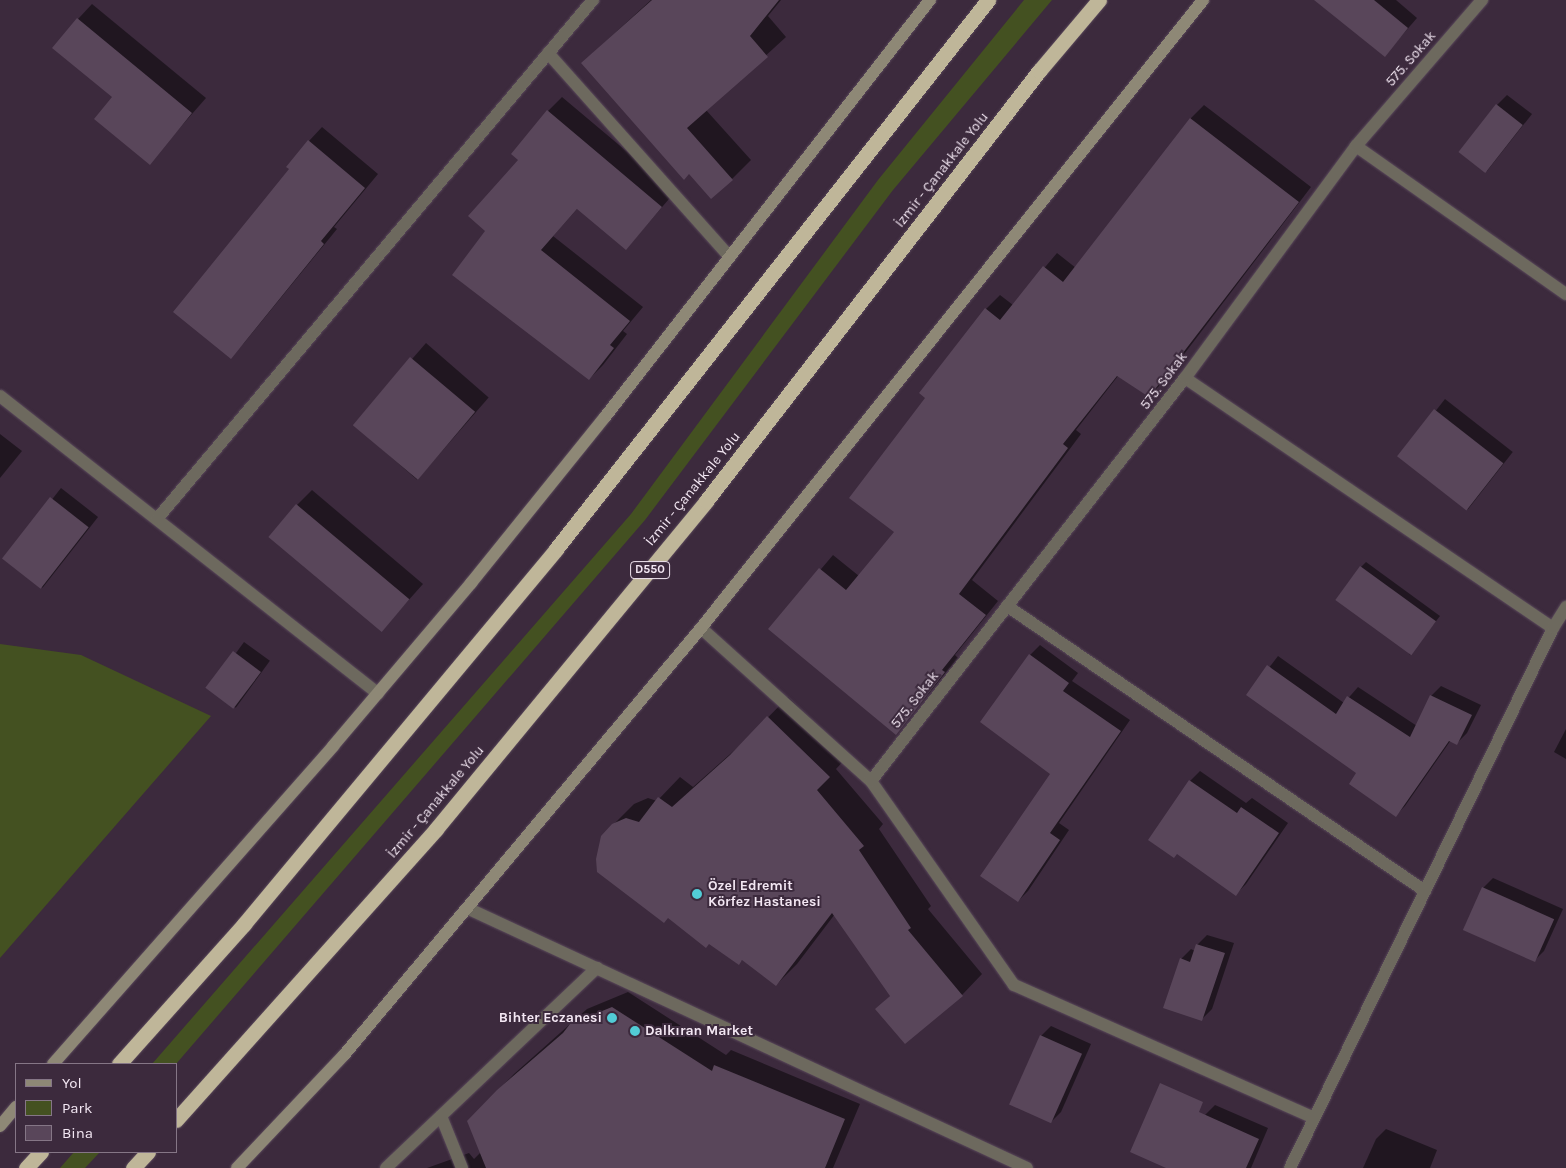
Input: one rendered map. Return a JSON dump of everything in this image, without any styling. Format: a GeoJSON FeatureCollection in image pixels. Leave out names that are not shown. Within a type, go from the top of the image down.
{"type":"FeatureCollection","features":[{"type":"Feature","properties":{"kind":"highway"},"geometry":{"type":"LineString","coordinates":[[119,1063],[244,924],[556,549],[988,0]]}},
{"type":"Feature","properties":{"kind":"highway","name":"İzmir - Çanakkale Yolu"},"geometry":{"type":"LineString","coordinates":[[178,1118],[449,814],[706,501],[1033,79],[1099,0]]}},
{"type":"Feature","properties":{"kind":"highway"},"geometry":{"type":"LineString","coordinates":[[26,1168],[40,1153]]}},
{"type":"Feature","properties":{"kind":"highway"},"geometry":{"type":"LineString","coordinates":[[133,1168],[147,1153]]}},
{"type":"Feature","properties":{"kind":"main road"},"geometry":{"type":"LineString","coordinates":[[54,1063],[378,693],[593,432],[930,0]]}},
{"type":"Feature","properties":{"kind":"main road"},"geometry":{"type":"LineString","coordinates":[[236,1168],[344,1055],[701,628],[1203,0]]}},
{"type":"Feature","properties":{"kind":"main road"},"geometry":{"type":"LineString","coordinates":[[0,1126],[15,1108]]}},
{"type":"Feature","properties":{"kind":"street"},"geometry":{"type":"LineString","coordinates":[[157,519],[592,0]]}},
{"type":"Feature","properties":{"kind":"street","name":"575. Sokak"},"geometry":{"type":"LineString","coordinates":[[871,781],[1185,378],[1356,146],[1482,0]]}},
{"type":"Feature","properties":{"kind":"street"},"geometry":{"type":"LineString","coordinates":[[548,53],[730,257]]}},
{"type":"Feature","properties":{"kind":"street"},"geometry":{"type":"LineString","coordinates":[[1356,146],[1566,294]]}},
{"type":"Feature","properties":{"kind":"street"},"geometry":{"type":"LineString","coordinates":[[1185,378],[1553,628]]}},
{"type":"Feature","properties":{"kind":"street"},"geometry":{"type":"LineString","coordinates":[[0,396],[378,693]]}},
{"type":"Feature","properties":{"kind":"street"},"geometry":{"type":"LineString","coordinates":[[1007,606],[1425,891]]}},
{"type":"Feature","properties":{"kind":"street"},"geometry":{"type":"LineString","coordinates":[[1290,1168],[1553,628],[1566,606]]}},
{"type":"Feature","properties":{"kind":"street"},"geometry":{"type":"LineString","coordinates":[[701,628],[871,781],[1014,985],[1314,1118]]}},
{"type":"Feature","properties":{"kind":"street"},"geometry":{"type":"LineString","coordinates":[[468,909],[1027,1168]]}},
{"type":"Feature","properties":{"kind":"street"},"geometry":{"type":"LineString","coordinates":[[386,1168],[597,968]]}},
{"type":"Feature","properties":{"kind":"street"},"geometry":{"type":"LineString","coordinates":[[441,1116],[462,1168]]}},
{"type":"Feature","properties":{"kind":"green space"},"geometry":{"type":"Polygon","coordinates":[[[1024,0],[1052,0],[893,190],[645,520],[177,1063],[153,1063],[631,514],[878,180],[1024,0]]]}},
{"type":"Feature","properties":{"kind":"green space"},"geometry":{"type":"Polygon","coordinates":[[[0,644],[81,655],[211,716],[0,958],[0,644]]]}},
{"type":"Feature","properties":{"kind":"green space"},"geometry":{"type":"Polygon","coordinates":[[[73,1153],[99,1153],[85,1168],[60,1168],[73,1153]]]}},
{"type":"Feature","properties":{"kind":"building"},"geometry":{"type":"Polygon","coordinates":[[[652,0],[779,0],[750,36],[768,57],[687,128],[733,180],[711,199],[689,174],[684,180],[581,63],[652,0]]]}},
{"type":"Feature","properties":{"kind":"building"},"geometry":{"type":"Polygon","coordinates":[[[1314,0],[1374,0],[1408,28],[1385,57],[1314,0]]]}},
{"type":"Feature","properties":{"kind":"building"},"geometry":{"type":"Polygon","coordinates":[[[77,18],[192,113],[150,165],[94,119],[112,97],[52,48],[77,18]]]}},
{"type":"Feature","properties":{"kind":"building"},"geometry":{"type":"Polygon","coordinates":[[[1496,104],[1523,125],[1485,173],[1458,152],[1496,104]]]}},
{"type":"Feature","properties":{"kind":"building"},"geometry":{"type":"Polygon","coordinates":[[[547,110],[662,207],[626,250],[577,209],[541,250],[630,321],[610,345],[614,348],[589,380],[452,275],[485,231],[468,216],[518,160],[511,154],[547,110]]]}},
{"type":"Feature","properties":{"kind":"building"},"geometry":{"type":"Polygon","coordinates":[[[1190,118],[1299,202],[1149,397],[1117,376],[1063,444],[1068,448],[959,594],[986,615],[942,670],[945,672],[896,735],[768,629],[819,568],[846,590],[894,532],[849,498],[925,398],[919,393],[985,308],[1000,320],[1043,266],[1063,282],[1190,118]]]}},
{"type":"Feature","properties":{"kind":"building"},"geometry":{"type":"Polygon","coordinates":[[[308,140],[365,188],[321,241],[324,244],[231,359],[173,312],[289,169],[286,167],[308,140]]]}},
{"type":"Feature","properties":{"kind":"building"},"geometry":{"type":"Polygon","coordinates":[[[410,357],[475,412],[418,480],[353,425],[410,357]]]}},
{"type":"Feature","properties":{"kind":"building"},"geometry":{"type":"Polygon","coordinates":[[[1434,409],[1503,463],[1466,510],[1397,456],[1434,409]]]}},
{"type":"Feature","properties":{"kind":"building"},"geometry":{"type":"Polygon","coordinates":[[[50,497],[89,527],[41,589],[2,558],[50,497]]]}},
{"type":"Feature","properties":{"kind":"building"},"geometry":{"type":"Polygon","coordinates":[[[296,504],[409,599],[382,632],[268,537],[296,504]]]}},
{"type":"Feature","properties":{"kind":"building"},"geometry":{"type":"Polygon","coordinates":[[[1360,566],[1436,621],[1411,655],[1335,600],[1360,566]]]}},
{"type":"Feature","properties":{"kind":"building"},"geometry":{"type":"Polygon","coordinates":[[[233,651],[261,672],[233,709],[205,688],[233,651]]]}},
{"type":"Feature","properties":{"kind":"building"},"geometry":{"type":"Polygon","coordinates":[[[1029,654],[1069,683],[1063,691],[1121,731],[1050,833],[1060,840],[1018,902],[980,876],[1050,774],[980,722],[1029,654]]]}},
{"type":"Feature","properties":{"kind":"building"},"geometry":{"type":"Polygon","coordinates":[[[1267,665],[1336,714],[1347,696],[1410,737],[1430,695],[1472,715],[1457,745],[1449,741],[1396,817],[1349,784],[1356,773],[1246,695],[1267,665]]]}},
{"type":"Feature","properties":{"kind":"building"},"geometry":{"type":"Polygon","coordinates":[[[767,716],[830,777],[817,790],[864,846],[859,850],[911,928],[908,930],[963,996],[905,1044],[875,1009],[890,996],[832,913],[776,986],[742,960],[739,965],[709,944],[706,948],[668,918],[664,923],[597,872],[596,859],[601,836],[612,824],[626,818],[639,822],[658,797],[672,807],[730,755],[767,716]]]}},
{"type":"Feature","properties":{"kind":"building"},"geometry":{"type":"Polygon","coordinates":[[[1189,780],[1237,813],[1241,807],[1279,833],[1236,896],[1177,854],[1174,858],[1148,840],[1189,780]]]}},
{"type":"Feature","properties":{"kind":"building"},"geometry":{"type":"Polygon","coordinates":[[[1482,887],[1554,919],[1535,962],[1463,930],[1482,887]]]}},
{"type":"Feature","properties":{"kind":"building"},"geometry":{"type":"Polygon","coordinates":[[[1196,944],[1225,953],[1202,1021],[1163,1008],[1180,958],[1190,962],[1196,944]]]}},
{"type":"Feature","properties":{"kind":"building"},"geometry":{"type":"Polygon","coordinates":[[[612,1007],[712,1071],[714,1065],[845,1119],[825,1168],[486,1168],[467,1121],[497,1090],[563,1033],[570,1024],[612,1007]]]}},
{"type":"Feature","properties":{"kind":"building"},"geometry":{"type":"Polygon","coordinates":[[[1040,1035],[1082,1054],[1051,1123],[1009,1104],[1040,1035]]]}},
{"type":"Feature","properties":{"kind":"building"},"geometry":{"type":"Polygon","coordinates":[[[1160,1083],[1203,1102],[1199,1112],[1259,1139],[1246,1168],[1166,1168],[1130,1152],[1160,1083]]]}},
{"type":"Feature","properties":{"kind":"place","name":"Özel Edremit Körfez Hastanesi"},"geometry":{"type":"Point","coordinates":[697,894]}},
{"type":"Feature","properties":{"kind":"place","name":"Bihter Eczanesi"},"geometry":{"type":"Point","coordinates":[612,1018]}},
{"type":"Feature","properties":{"kind":"place","name":"Dalkıran Market"},"geometry":{"type":"Point","coordinates":[635,1031]}}]}
